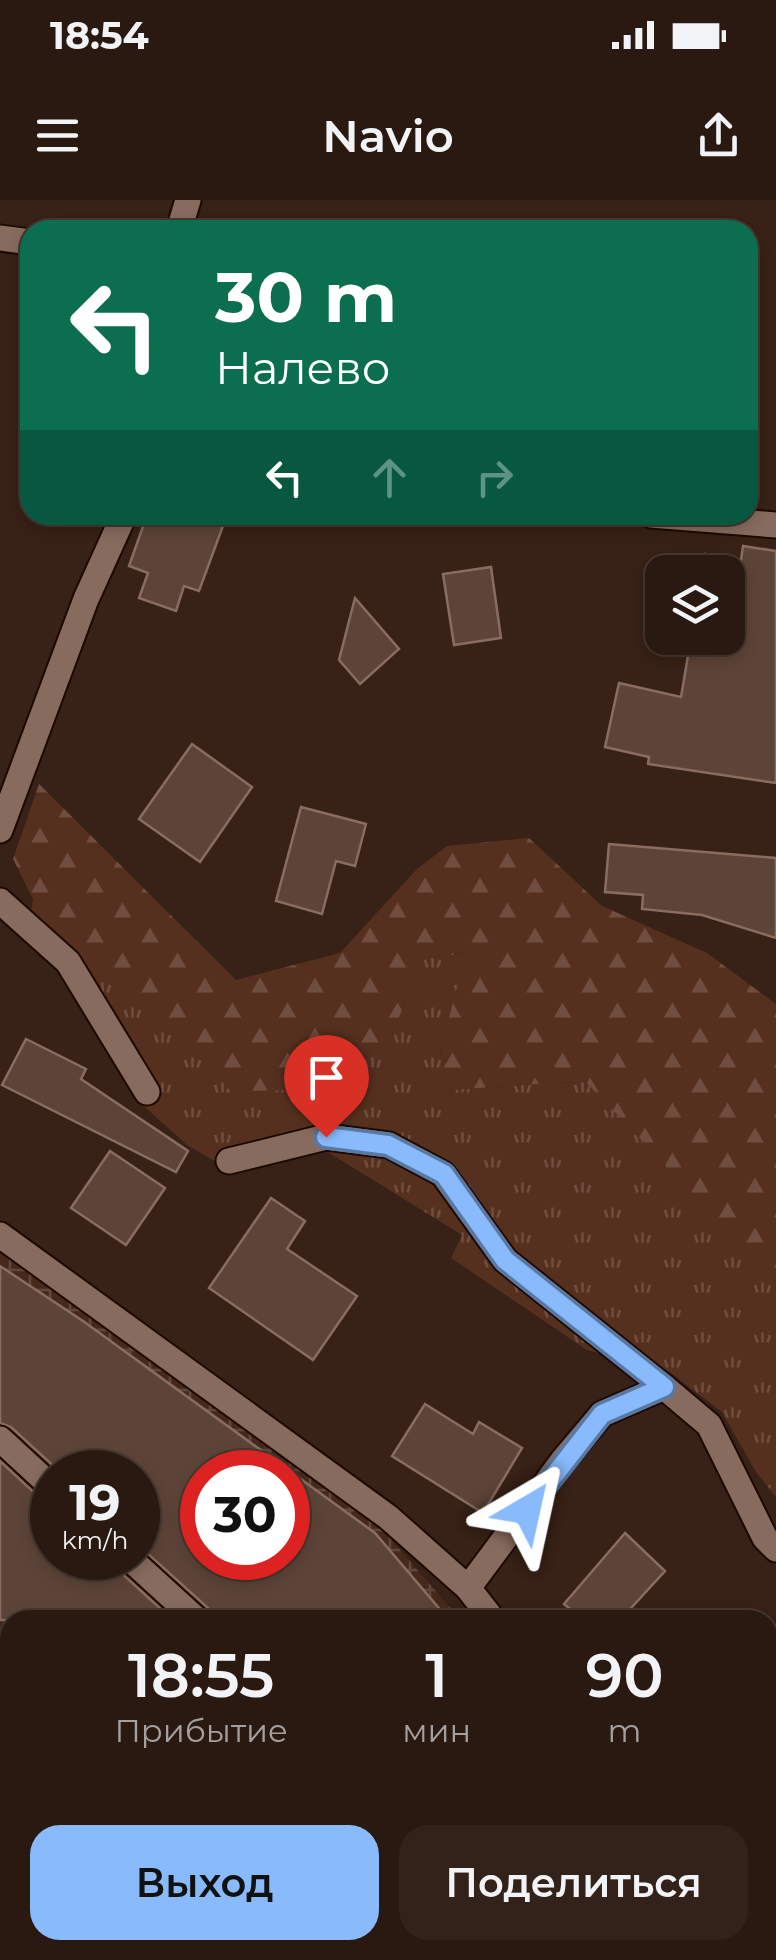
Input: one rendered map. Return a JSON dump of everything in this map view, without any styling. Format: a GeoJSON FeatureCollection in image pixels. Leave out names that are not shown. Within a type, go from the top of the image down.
{"type":"FeatureCollection","features":[{"type":"Feature","properties":{"kind":"street"},"geometry":{"type":"LineString","coordinates":[[0,830],[86,599],[119,525]]}},
{"type":"Feature","properties":{"kind":"street"},"geometry":{"type":"LineString","coordinates":[[0,901],[68,962],[147,1092]]}},
{"type":"Feature","properties":{"kind":"street"},"geometry":{"type":"LineString","coordinates":[[229,1161],[326,1137],[388,1145],[444,1174],[505,1260],[709,1425],[764,1538],[776,1549]]}},
{"type":"Feature","properties":{"kind":"street"},"geometry":{"type":"LineString","coordinates":[[0,1235],[388,1517],[468,1588],[485,1610]]}},
{"type":"Feature","properties":{"kind":"street"},"geometry":{"type":"LineString","coordinates":[[468,1588],[602,1414],[664,1387]]}},
{"type":"Feature","properties":{"kind":"street"},"geometry":{"type":"LineString","coordinates":[[0,1439],[30,1467]]}},
{"type":"Feature","properties":{"kind":"street"},"geometry":{"type":"LineString","coordinates":[[153,1580],[185,1610]]}},
{"type":"Feature","properties":{"kind":"shaded area"},"geometry":{"type":"Polygon","coordinates":[[[0,1252],[273,1450],[180,1450],[180,1580],[310,1580],[310,1477],[382,1529],[452,1610],[0,1610],[0,1252]]]}},
{"type":"Feature","properties":{"kind":"green space"},"geometry":{"type":"Polygon","coordinates":[[[39,784],[236,980],[340,953],[417,869],[447,846],[529,838],[602,906],[707,953],[776,1004],[776,1281],[585,1081],[449,1090],[440,1052],[466,953],[423,959],[388,1044],[312,1090],[231,1091],[155,1010],[33,899],[13,859],[39,784]]]}},
{"type":"Feature","properties":{"kind":"green space"},"geometry":{"type":"Polygon","coordinates":[[[33,899],[155,1010],[231,1091],[388,1044],[423,959],[467,953],[440,1052],[449,1090],[585,1081],[776,1281],[776,1497],[756,1472],[722,1412],[668,1371],[587,1350],[451,1258],[462,1235],[323,1149],[227,1168],[187,1145],[136,1099],[62,969],[28,936],[33,899]]]}},
{"type":"Feature","properties":{"kind":"building"},"geometry":{"type":"Polygon","coordinates":[[[143,525],[223,525],[199,591],[184,586],[176,611],[139,598],[148,573],[129,566],[143,525]]]}},
{"type":"Feature","properties":{"kind":"building"},"geometry":{"type":"Polygon","coordinates":[[[743,546],[776,551],[776,783],[648,764],[649,757],[605,747],[619,683],[681,697],[688,655],[745,655],[745,555],[742,555],[743,546]]]}},
{"type":"Feature","properties":{"kind":"building"},"geometry":{"type":"Polygon","coordinates":[[[491,567],[501,638],[454,645],[443,574],[491,567]]]}},
{"type":"Feature","properties":{"kind":"building"},"geometry":{"type":"Polygon","coordinates":[[[355,598],[399,649],[360,684],[339,660],[355,598]]]}},
{"type":"Feature","properties":{"kind":"building"},"geometry":{"type":"Polygon","coordinates":[[[192,744],[252,787],[200,862],[139,819],[192,744]]]}},
{"type":"Feature","properties":{"kind":"building"},"geometry":{"type":"Polygon","coordinates":[[[301,807],[366,824],[355,866],[336,861],[322,914],[276,901],[301,807]]]}},
{"type":"Feature","properties":{"kind":"building"},"geometry":{"type":"Polygon","coordinates":[[[609,844],[776,858],[776,938],[702,915],[642,909],[643,895],[605,892],[609,844]]]}},
{"type":"Feature","properties":{"kind":"building"},"geometry":{"type":"Polygon","coordinates":[[[26,1039],[86,1069],[81,1079],[188,1151],[176,1172],[2,1085],[26,1039]]]}},
{"type":"Feature","properties":{"kind":"building"},"geometry":{"type":"Polygon","coordinates":[[[110,1151],[165,1188],[126,1245],[71,1208],[110,1151]]]}},
{"type":"Feature","properties":{"kind":"building"},"geometry":{"type":"Polygon","coordinates":[[[271,1198],[305,1221],[287,1249],[357,1296],[313,1360],[209,1288],[271,1198]]]}},
{"type":"Feature","properties":{"kind":"building"},"geometry":{"type":"Polygon","coordinates":[[[0,1266],[261,1450],[180,1450],[180,1580],[310,1580],[310,1486],[375,1533],[440,1610],[209,1610],[160,1565],[160,1450],[36,1450],[11,1427],[0,1423],[0,1266]]]}},
{"type":"Feature","properties":{"kind":"building"},"geometry":{"type":"Polygon","coordinates":[[[425,1404],[473,1434],[479,1422],[522,1448],[483,1513],[392,1456],[425,1404]]]}},
{"type":"Feature","properties":{"kind":"building"},"geometry":{"type":"Polygon","coordinates":[[[0,1461],[30,1489],[30,1580],[129,1580],[162,1610],[0,1610],[0,1461]]]}},
{"type":"Feature","properties":{"kind":"building"},"geometry":{"type":"Polygon","coordinates":[[[625,1533],[665,1571],[629,1610],[572,1610],[564,1604],[625,1533]]]}},
{"type":"Feature","properties":{"kind":"route"},"geometry":{"type":"LineString","coordinates":[[326,1137],[388,1145],[444,1174],[505,1260],[664,1387],[602,1414],[527,1510]]}}]}
